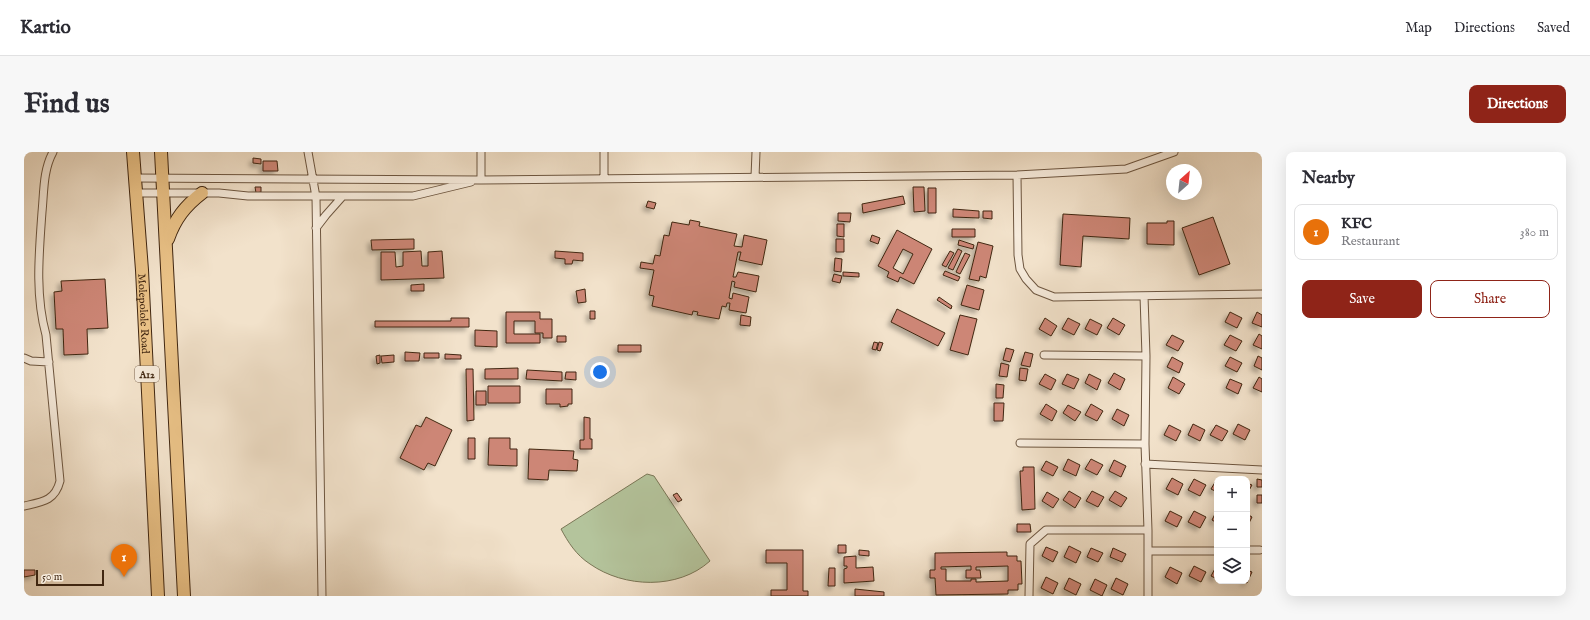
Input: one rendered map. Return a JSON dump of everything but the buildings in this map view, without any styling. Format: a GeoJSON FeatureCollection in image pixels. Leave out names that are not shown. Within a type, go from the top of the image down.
{"type":"FeatureCollection","features":[{"type":"Feature","properties":{"kind":"main road","name":"Molepolole Road"},"geometry":{"type":"LineString","coordinates":[[133,152],[142,270],[157,590]]}},
{"type":"Feature","properties":{"kind":"main road","name":"A12"},"geometry":{"type":"LineString","coordinates":[[161,152],[167,244],[184,596]]}},
{"type":"Feature","properties":{"kind":"main road"},"geometry":{"type":"LineString","coordinates":[[167,244],[172,228],[179,215],[188,204],[202,193]]}},
{"type":"Feature","properties":{"kind":"main road"},"geometry":{"type":"LineString","coordinates":[[151,596],[157,590]]}},
{"type":"Feature","properties":{"kind":"street"},"geometry":{"type":"LineString","coordinates":[[24,506],[40,503],[50,498],[58,491],[60,481],[46,335],[41,317],[38,294],[39,254],[45,173],[53,152]]}},
{"type":"Feature","properties":{"kind":"street"},"geometry":{"type":"LineString","coordinates":[[308,152],[316,197],[322,596]]}},
{"type":"Feature","properties":{"kind":"street"},"geometry":{"type":"LineString","coordinates":[[481,152],[481,180]]}},
{"type":"Feature","properties":{"kind":"street"},"geometry":{"type":"LineString","coordinates":[[604,152],[604,179]]}},
{"type":"Feature","properties":{"kind":"street"},"geometry":{"type":"LineString","coordinates":[[755,177],[756,152]]}},
{"type":"Feature","properties":{"kind":"street"},"geometry":{"type":"LineString","coordinates":[[135,178],[481,180],[1017,175],[1126,169],[1174,152]]}},
{"type":"Feature","properties":{"kind":"street"},"geometry":{"type":"LineString","coordinates":[[1017,175],[1018,255],[1020,269],[1026,279],[1036,290],[1054,297],[1262,294]]}},
{"type":"Feature","properties":{"kind":"street"},"geometry":{"type":"LineString","coordinates":[[218,179],[219,193]]}},
{"type":"Feature","properties":{"kind":"street"},"geometry":{"type":"LineString","coordinates":[[136,193],[219,193],[248,196],[316,197],[413,196],[481,180]]}},
{"type":"Feature","properties":{"kind":"street"},"geometry":{"type":"LineString","coordinates":[[316,228],[342,197]]}},
{"type":"Feature","properties":{"kind":"street"},"geometry":{"type":"LineString","coordinates":[[1144,296],[1146,356],[1145,464],[1148,530],[1148,596]]}},
{"type":"Feature","properties":{"kind":"street"},"geometry":{"type":"LineString","coordinates":[[1044,355],[1146,356]]}},
{"type":"Feature","properties":{"kind":"street"},"geometry":{"type":"LineString","coordinates":[[24,358],[31,361],[48,362]]}},
{"type":"Feature","properties":{"kind":"street"},"geometry":{"type":"LineString","coordinates":[[1020,443],[1145,444]]}},
{"type":"Feature","properties":{"kind":"street"},"geometry":{"type":"LineString","coordinates":[[1145,464],[1262,470]]}},
{"type":"Feature","properties":{"kind":"street"},"geometry":{"type":"LineString","coordinates":[[1029,596],[1030,544],[1046,530],[1148,530]]}},
{"type":"Feature","properties":{"kind":"street"},"geometry":{"type":"LineString","coordinates":[[1250,550],[1260,550]]}},
{"type":"Feature","properties":{"kind":"street"},"geometry":{"type":"LineString","coordinates":[[1148,551],[1214,551]]}},
{"type":"Feature","properties":{"kind":"green space"},"geometry":{"type":"Polygon","coordinates":[[[647,474],[654,476],[710,561],[683,577],[667,581],[651,582],[619,578],[604,572],[581,557],[561,529],[647,474]]]}},
{"type":"Feature","properties":{"kind":"place","name":"KFC"},"geometry":{"type":"Point","coordinates":[124,577]}}]}
